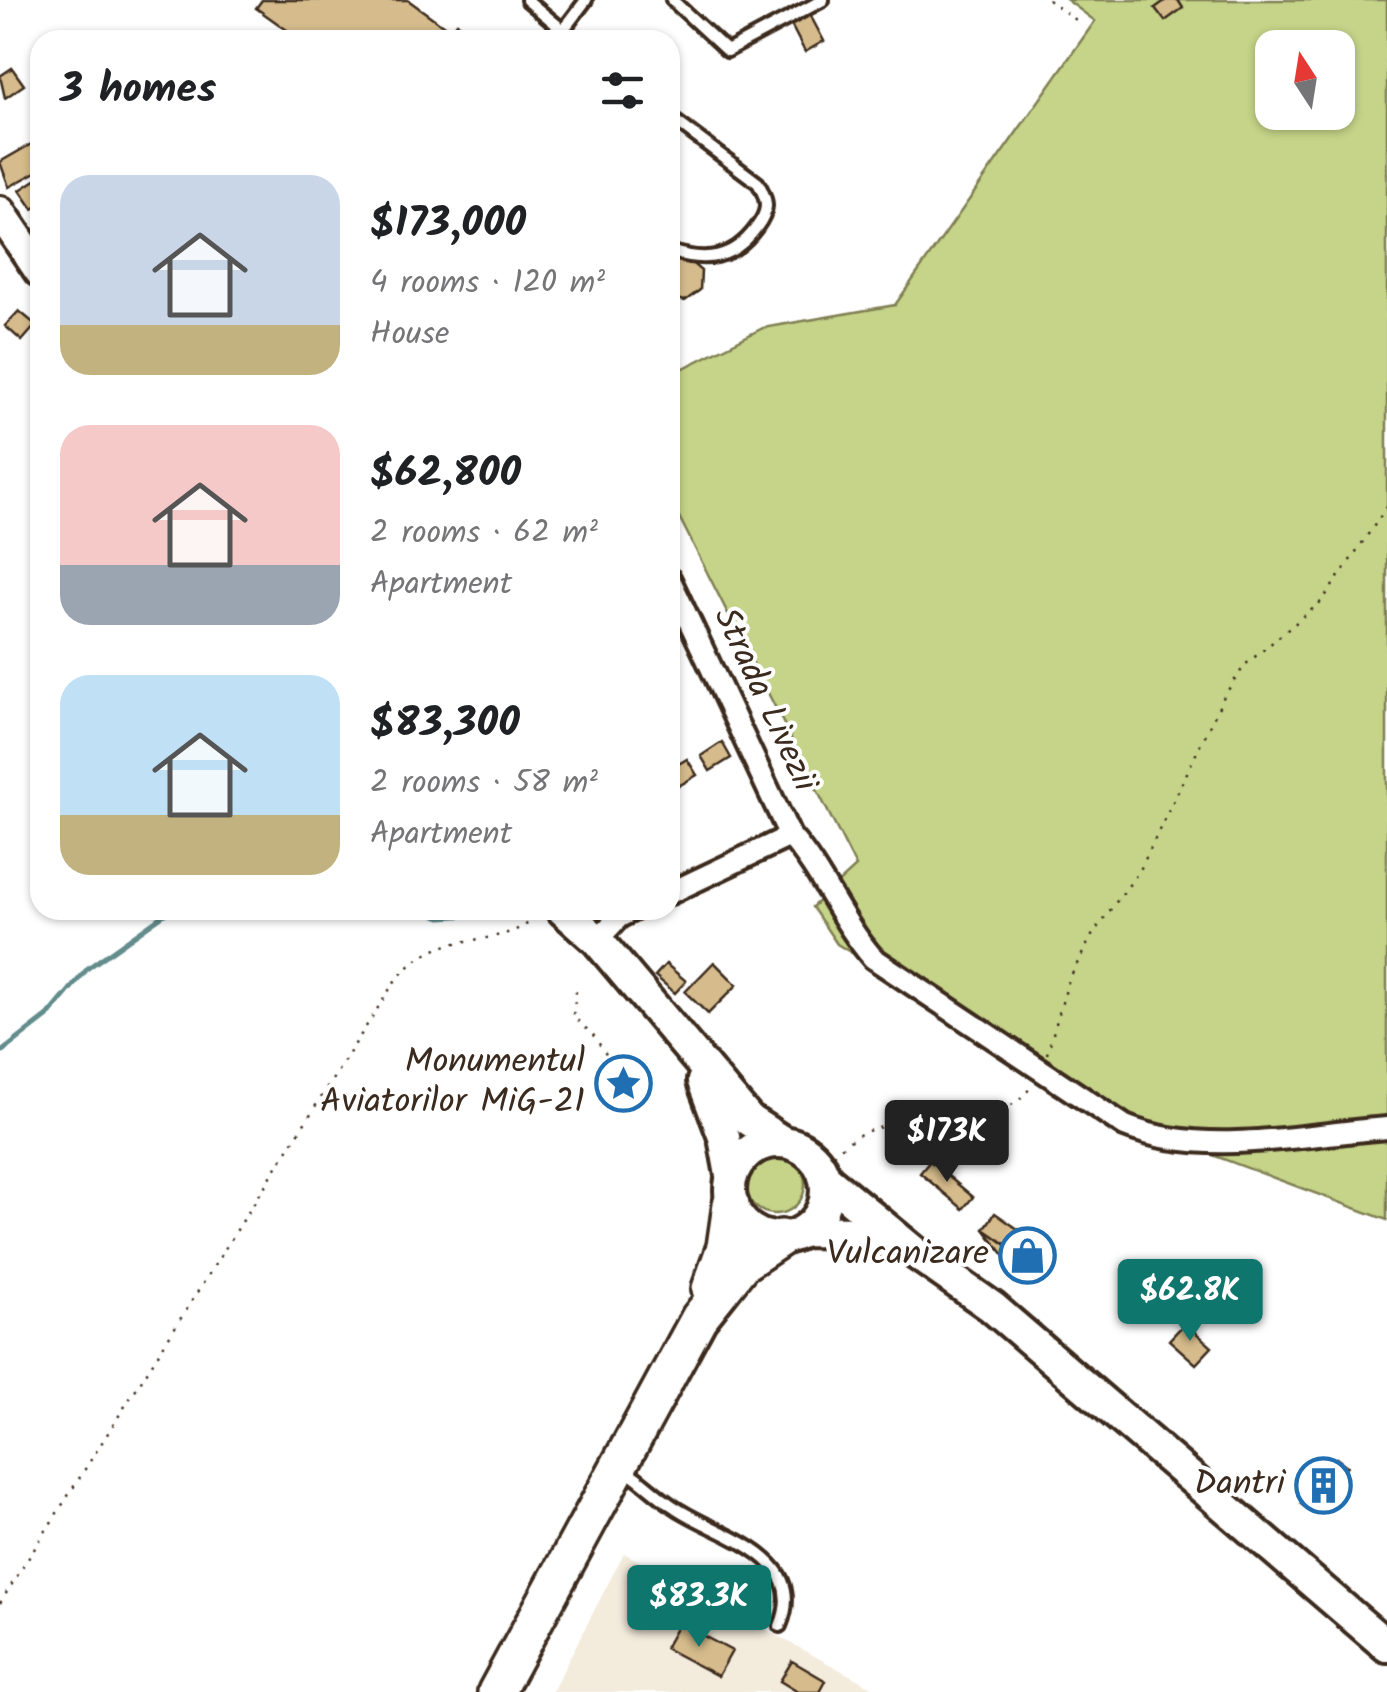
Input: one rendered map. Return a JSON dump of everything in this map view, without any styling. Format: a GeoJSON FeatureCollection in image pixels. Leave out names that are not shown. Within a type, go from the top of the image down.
{"type":"FeatureCollection","features":[{"type":"Feature","properties":{"kind":"highway"},"geometry":{"type":"LineString","coordinates":[[514,1692],[699,1318],[726,1247],[731,1190]]}},
{"type":"Feature","properties":{"kind":"highway"},"geometry":{"type":"LineString","coordinates":[[699,1318],[742,1264],[792,1234]]}},
{"type":"Feature","properties":{"kind":"highway"},"geometry":{"type":"LineString","coordinates":[[478,1692],[519,1618],[632,1460]]}},
{"type":"Feature","properties":{"kind":"highway"},"geometry":{"type":"LineString","coordinates":[[496,1692],[632,1460]]}},
{"type":"Feature","properties":{"kind":"main road"},"geometry":{"type":"LineString","coordinates":[[0,212],[30,257]]}},
{"type":"Feature","properties":{"kind":"main road"},"geometry":{"type":"LineString","coordinates":[[574,920],[597,940],[749,1120],[783,1142],[797,1145],[918,1255],[992,1306],[1387,1646]]}},
{"type":"Feature","properties":{"kind":"main road"},"geometry":{"type":"LineString","coordinates":[[692,1056],[721,1127],[731,1190],[751,1230],[792,1234],[858,1232],[918,1255]]}},
{"type":"Feature","properties":{"kind":"main road"},"geometry":{"type":"LineString","coordinates":[[731,1190],[751,1149],[783,1142]]}},
{"type":"Feature","properties":{"kind":"main road"},"geometry":{"type":"LineString","coordinates":[[792,1234],[822,1208],[822,1171]]}},
{"type":"Feature","properties":{"kind":"street","name":"Strada Livezii"},"geometry":{"type":"LineString","coordinates":[[680,601],[790,836],[680,887]]}},
{"type":"Feature","properties":{"kind":"street"},"geometry":{"type":"LineString","coordinates":[[790,836],[811,859],[849,930],[872,958],[1125,1126],[1155,1138],[1202,1142],[1387,1128]]}},
{"type":"Feature","properties":{"kind":"street"},"geometry":{"type":"LineString","coordinates":[[597,940],[615,920]]}},
{"type":"Feature","properties":{"kind":"lane"},"geometry":{"type":"LineString","coordinates":[[527,0],[564,29],[586,0]]}},
{"type":"Feature","properties":{"kind":"lane"},"geometry":{"type":"LineString","coordinates":[[672,0],[727,51],[823,0]]}},
{"type":"Feature","properties":{"kind":"lane"},"geometry":{"type":"LineString","coordinates":[[680,124],[758,184],[766,198],[766,214],[742,246],[708,258],[680,254]]}},
{"type":"Feature","properties":{"kind":"lane"},"geometry":{"type":"LineString","coordinates":[[632,1460],[677,1509],[770,1560],[783,1584],[786,1611],[780,1626]]}},
{"type":"Feature","properties":{"kind":"path"},"geometry":{"type":"LineString","coordinates":[[1048,0],[1078,22]]}},
{"type":"Feature","properties":{"kind":"path"},"geometry":{"type":"LineString","coordinates":[[822,1171],[859,1134],[985,1118],[1018,1104],[1042,1072],[1069,980],[1094,932],[1140,870],[1224,696],[1245,664],[1322,600],[1387,506]]}},
{"type":"Feature","properties":{"kind":"path"},"geometry":{"type":"LineString","coordinates":[[0,1602],[396,981],[428,951],[460,939],[522,930],[534,920]]}},
{"type":"Feature","properties":{"kind":"path"},"geometry":{"type":"LineString","coordinates":[[576,991],[574,1016],[613,1064]]}},
{"type":"Feature","properties":{"kind":"shaded area"},"geometry":{"type":"Polygon","coordinates":[[[624,1553],[881,1692],[552,1692],[624,1553]]]}},
{"type":"Feature","properties":{"kind":"green space"},"geometry":{"type":"Polygon","coordinates":[[[1067,0],[1387,0],[1387,1220],[1140,1128],[837,944],[812,907],[856,867],[680,519],[680,370],[763,328],[895,305],[1095,21],[1067,0]]]}},
{"type":"Feature","properties":{"kind":"green space"},"geometry":{"type":"Polygon","coordinates":[[[775,1154],[796,1163],[805,1184],[796,1205],[775,1214],[754,1205],[745,1184],[754,1163],[775,1154]]]}},
{"type":"Feature","properties":{"kind":"building"},"geometry":{"type":"Polygon","coordinates":[[[262,0],[408,0],[450,30],[287,30],[256,8],[262,0]]]}},
{"type":"Feature","properties":{"kind":"building"},"geometry":{"type":"Polygon","coordinates":[[[1166,0],[1178,0],[1183,8],[1165,21],[1155,8],[1166,0]]]}},
{"type":"Feature","properties":{"kind":"building"},"geometry":{"type":"Polygon","coordinates":[[[809,13],[824,41],[805,52],[790,23],[809,13]]]}},
{"type":"Feature","properties":{"kind":"building"},"geometry":{"type":"Polygon","coordinates":[[[12,68],[24,85],[5,98],[0,76],[12,68]]]}},
{"type":"Feature","properties":{"kind":"building"},"geometry":{"type":"Polygon","coordinates":[[[30,145],[30,175],[9,187],[0,162],[30,145]]]}},
{"type":"Feature","properties":{"kind":"building"},"geometry":{"type":"Polygon","coordinates":[[[30,184],[30,205],[20,190],[30,184]]]}},
{"type":"Feature","properties":{"kind":"building"},"geometry":{"type":"Polygon","coordinates":[[[680,259],[687,259],[701,271],[700,290],[685,301],[680,300],[680,259]]]}},
{"type":"Feature","properties":{"kind":"building"},"geometry":{"type":"Polygon","coordinates":[[[19,311],[30,320],[30,332],[22,341],[5,326],[19,311]]]}},
{"type":"Feature","properties":{"kind":"building"},"geometry":{"type":"Polygon","coordinates":[[[722,742],[731,758],[710,771],[701,756],[722,742]]]}},
{"type":"Feature","properties":{"kind":"building"},"geometry":{"type":"Polygon","coordinates":[[[687,759],[697,775],[680,785],[680,763],[687,759]]]}},
{"type":"Feature","properties":{"kind":"building"},"geometry":{"type":"Polygon","coordinates":[[[714,962],[737,985],[708,1014],[685,992],[714,962]]]}},
{"type":"Feature","properties":{"kind":"building"},"geometry":{"type":"Polygon","coordinates":[[[666,964],[686,981],[675,993],[655,976],[666,964]]]}},
{"type":"Feature","properties":{"kind":"building"},"geometry":{"type":"Polygon","coordinates":[[[930,1161],[973,1197],[963,1209],[920,1173],[930,1161]]]}},
{"type":"Feature","properties":{"kind":"building"},"geometry":{"type":"Polygon","coordinates":[[[995,1213],[1042,1246],[1026,1269],[1011,1259],[1016,1252],[984,1229],[995,1213]]]}},
{"type":"Feature","properties":{"kind":"building"},"geometry":{"type":"Polygon","coordinates":[[[984,1229],[1013,1249],[1036,1279],[1007,1259],[984,1229]]]}},
{"type":"Feature","properties":{"kind":"building"},"geometry":{"type":"Polygon","coordinates":[[[1185,1323],[1212,1347],[1196,1364],[1169,1340],[1185,1323]]]}},
{"type":"Feature","properties":{"kind":"building","name":"Dantri"},"geometry":{"type":"Polygon","coordinates":[[[1336,1458],[1347,1466],[1312,1512],[1301,1504],[1336,1458]]]}},
{"type":"Feature","properties":{"kind":"building"},"geometry":{"type":"Polygon","coordinates":[[[679,1623],[732,1651],[718,1676],[665,1648],[679,1623]]]}},
{"type":"Feature","properties":{"kind":"building"},"geometry":{"type":"Polygon","coordinates":[[[792,1661],[826,1681],[820,1692],[798,1692],[780,1681],[792,1661]]]}},
{"type":"Feature","properties":{"kind":"waterway"},"geometry":{"type":"LineString","coordinates":[[0,1053],[48,1016],[88,968],[156,920]]}},
{"type":"Feature","properties":{"kind":"place","name":"Monumentul Aviatorilor MiG-21"},"geometry":{"type":"Point","coordinates":[624,1083]}},
{"type":"Feature","properties":{"kind":"place","name":"Vulcanizare"},"geometry":{"type":"Point","coordinates":[1028,1255]}},
{"type":"Feature","properties":{"kind":"place","name":"Dantri"},"geometry":{"type":"Point","coordinates":[1324,1485]}}]}
